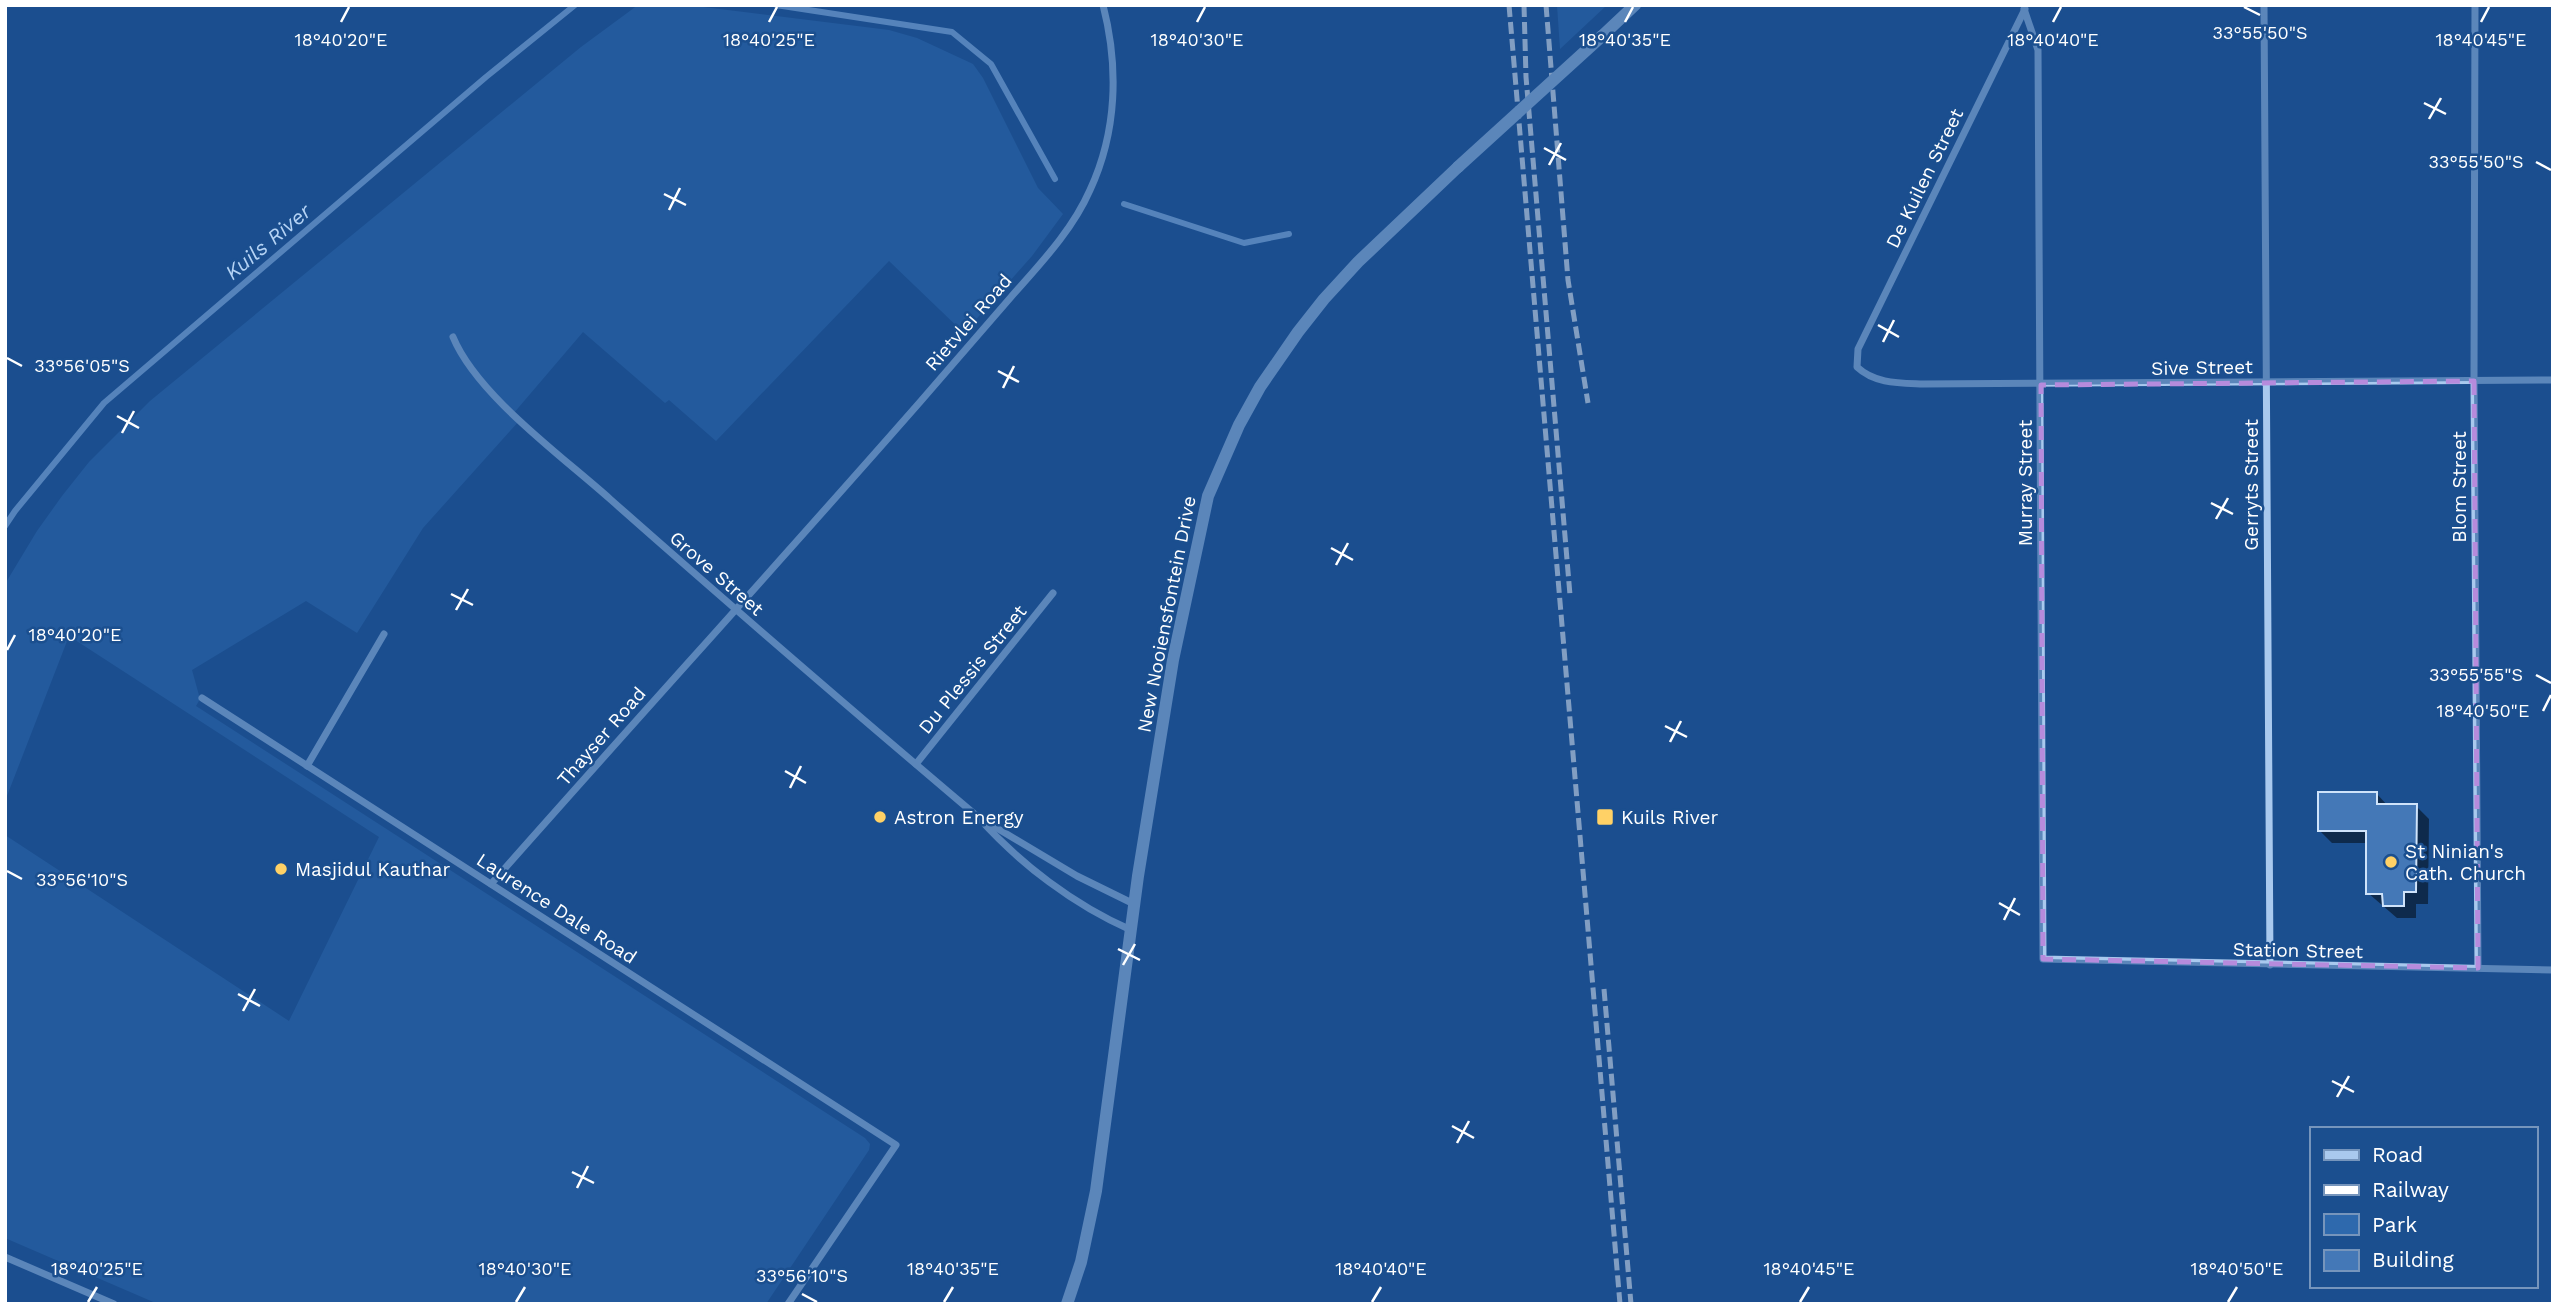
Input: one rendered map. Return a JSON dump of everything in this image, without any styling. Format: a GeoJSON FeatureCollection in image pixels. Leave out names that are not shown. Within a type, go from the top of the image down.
{"type":"FeatureCollection","features":[{"type":"Feature","properties":{"kind":"street","name":"Rietvlei Road"},"geometry":{"type":"LineString","coordinates":[[734,609],[1048,255],[1073,220],[1090,191],[1101,164],[1112,110],[1113,58],[1103,5]]}},
{"type":"Feature","properties":{"kind":"street","name":"New Nooiensfontein Drive"},"geometry":{"type":"LineString","coordinates":[[1067,1304],[1081,1262],[1096,1191],[1138,876],[1173,660],[1199,528],[1221,462],[1266,377],[1324,299],[1358,262],[1458,167],[1635,5]]}},
{"type":"Feature","properties":{"kind":"street","name":"Gerryts Street"},"geometry":{"type":"LineString","coordinates":[[2264,5],[2270,965]]}},
{"type":"Feature","properties":{"kind":"street","name":"Blom Street"},"geometry":{"type":"LineString","coordinates":[[2475,5],[2474,382],[2478,968]]}},
{"type":"Feature","properties":{"kind":"street","name":"De Kuilen Street"},"geometry":{"type":"LineString","coordinates":[[1857,367],[1858,349],[2025,7]]}},
{"type":"Feature","properties":{"kind":"street","name":"Murray Street"},"geometry":{"type":"LineString","coordinates":[[2025,7],[2038,50],[2043,960]]}},
{"type":"Feature","properties":{"kind":"street","name":"Grove Street"},"geometry":{"type":"LineString","coordinates":[[453,337],[461,355],[497,399],[734,609],[978,817],[1007,849],[1103,918],[1132,931]]}},
{"type":"Feature","properties":{"kind":"street","name":"Sive Street"},"geometry":{"type":"LineString","coordinates":[[1857,367],[1873,378],[1890,382],[2040,384],[2553,380]]}},
{"type":"Feature","properties":{"kind":"street","name":"Du Plessis Street"},"geometry":{"type":"LineString","coordinates":[[916,764],[1053,593]]}},
{"type":"Feature","properties":{"kind":"street","name":"Thayser Road"},"geometry":{"type":"LineString","coordinates":[[491,884],[734,609]]}},
{"type":"Feature","properties":{"kind":"street"},"geometry":{"type":"LineString","coordinates":[[307,766],[384,634]]}},
{"type":"Feature","properties":{"kind":"street","name":"Laurence Dale Road"},"geometry":{"type":"LineString","coordinates":[[202,698],[896,1145],[788,1304]]}},
{"type":"Feature","properties":{"kind":"street","name":"Grove Street"},"geometry":{"type":"LineString","coordinates":[[978,817],[1077,876],[1136,905]]}},
{"type":"Feature","properties":{"kind":"street","name":"Station Street"},"geometry":{"type":"LineString","coordinates":[[2043,960],[2553,970]]}},
{"type":"Feature","properties":{"kind":"street"},"geometry":{"type":"LineString","coordinates":[[5,1257],[114,1304]]}},
{"type":"Feature","properties":{"kind":"highlighted area"},"geometry":{"type":"Polygon","coordinates":[[[2474,381],[2478,968],[2043,959],[2041,385],[2474,381]]]}},
{"type":"Feature","properties":{"kind":"green space"},"geometry":{"type":"Polygon","coordinates":[[[638,5],[687,5],[889,30],[917,38],[973,64],[983,78],[1038,188],[1063,214],[1032,256],[964,333],[889,261],[716,441],[669,400],[665,403],[583,332],[513,414],[519,421],[423,528],[357,633],[306,601],[192,670],[200,699],[196,706],[865,1138],[870,1144],[869,1150],[766,1304],[158,1304],[5,1238],[5,835],[289,1021],[379,837],[69,636],[5,801],[5,584],[62,496],[89,462],[150,401],[581,47],[638,5]]]}},
{"type":"Feature","properties":{"kind":"green space"},"geometry":{"type":"Polygon","coordinates":[[[1557,5],[1607,5],[1560,49],[1557,5]]]}},
{"type":"Feature","properties":{"kind":"building","name":"St Ninian's Cath. Church"},"geometry":{"type":"Polygon","coordinates":[[[2318,792],[2377,792],[2377,804],[2417,804],[2416,892],[2404,892],[2404,906],[2383,906],[2382,894],[2366,894],[2366,831],[2318,831],[2318,792]]]}},
{"type":"Feature","properties":{"kind":"waterway","name":"Kuils River"},"geometry":{"type":"LineString","coordinates":[[5,526],[104,403],[486,77],[575,5]]}},
{"type":"Feature","properties":{"kind":"waterway"},"geometry":{"type":"LineString","coordinates":[[776,5],[952,32],[991,64],[1055,179]]}},
{"type":"Feature","properties":{"kind":"waterway"},"geometry":{"type":"LineString","coordinates":[[1124,204],[1244,243],[1289,234]]}},
{"type":"Feature","properties":{"kind":"railway"},"geometry":{"type":"LineString","coordinates":[[1509,5],[1620,1304]]}},
{"type":"Feature","properties":{"kind":"railway"},"geometry":{"type":"LineString","coordinates":[[1524,5],[1526,77],[1570,595]]}},
{"type":"Feature","properties":{"kind":"railway"},"geometry":{"type":"LineString","coordinates":[[1546,5],[1568,280],[1588,403]]}},
{"type":"Feature","properties":{"kind":"railway"},"geometry":{"type":"LineString","coordinates":[[1604,989],[1631,1304]]}},
{"type":"Feature","properties":{"kind":"place","name":"Astron Energy"},"geometry":{"type":"Point","coordinates":[880,817]}},
{"type":"Feature","properties":{"kind":"place","name":"Kuils River"},"geometry":{"type":"Point","coordinates":[1605,817]}},
{"type":"Feature","properties":{"kind":"place","name":"St Ninian's Cath. Church"},"geometry":{"type":"Point","coordinates":[2391,862]}},
{"type":"Feature","properties":{"kind":"place","name":"Masjidul Kauthar"},"geometry":{"type":"Point","coordinates":[281,869]}}]}
